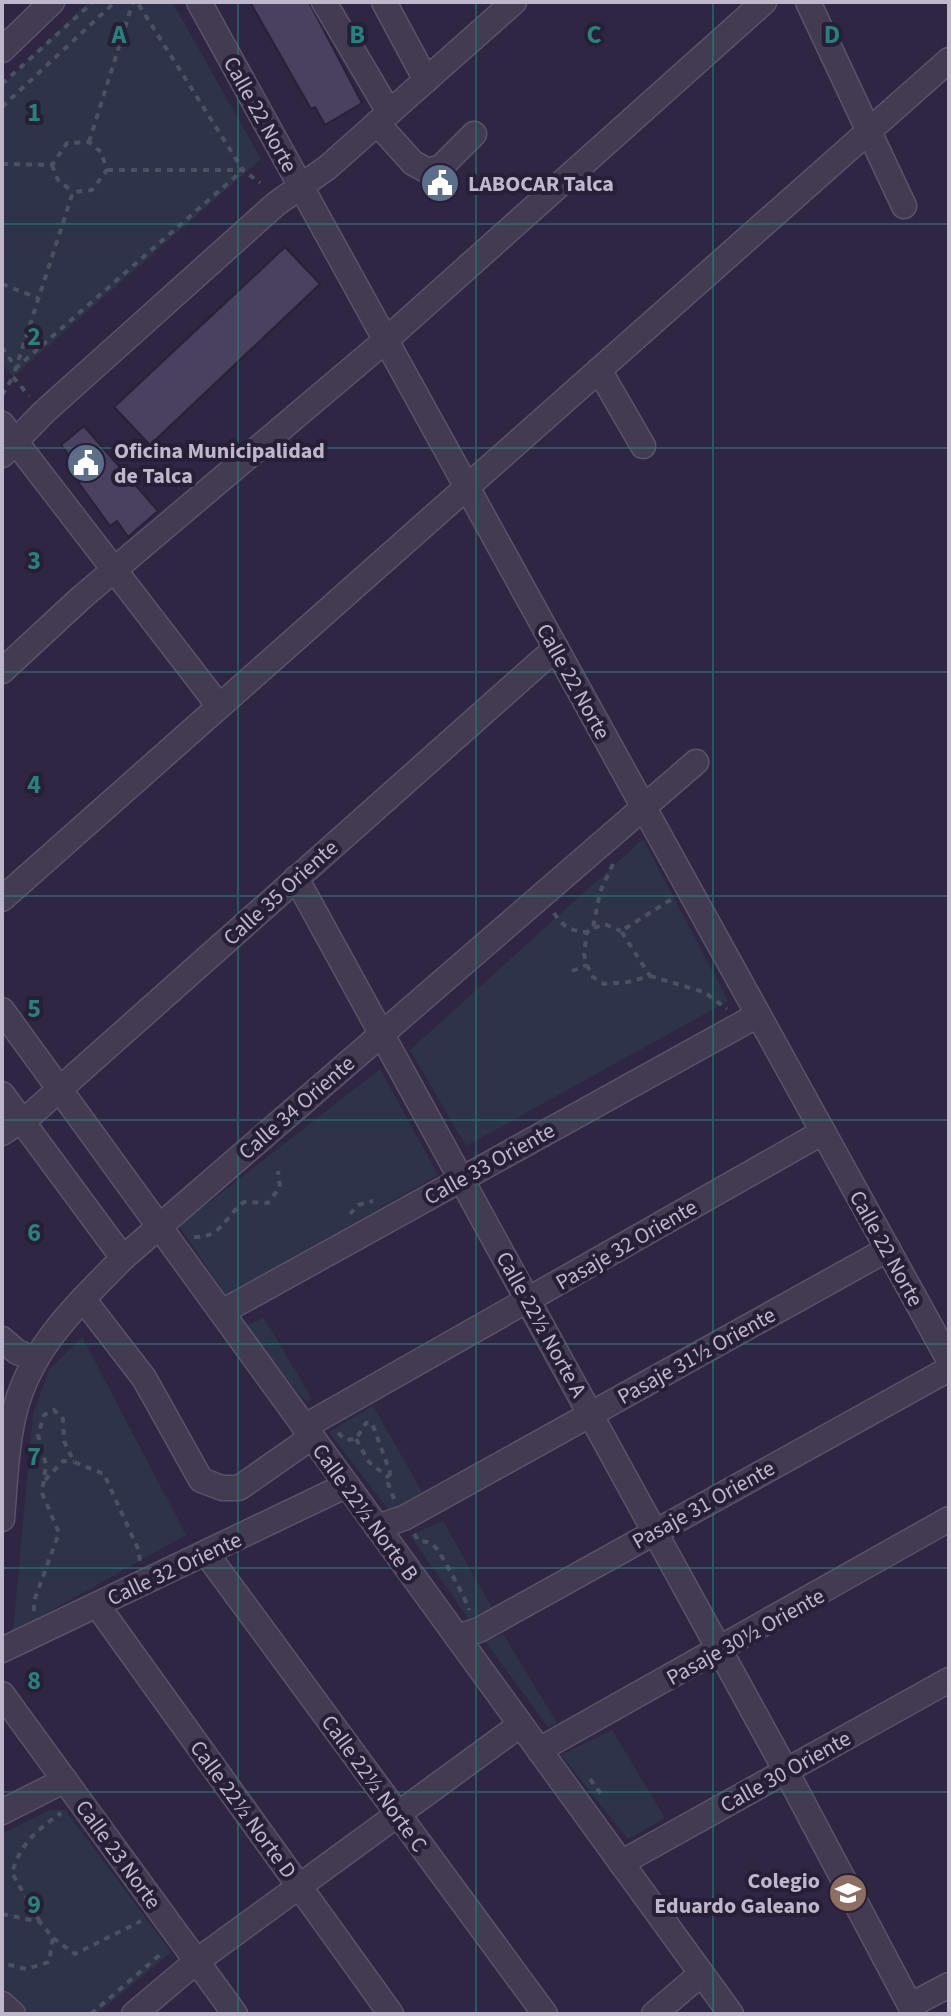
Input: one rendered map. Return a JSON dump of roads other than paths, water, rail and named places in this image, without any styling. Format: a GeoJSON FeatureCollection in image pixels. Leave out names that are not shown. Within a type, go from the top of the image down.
{"type":"FeatureCollection","features":[{"type":"Feature","properties":{"kind":"street"},"geometry":{"type":"LineString","coordinates":[[3,48],[52,2]]}},
{"type":"Feature","properties":{"kind":"street","name":"Calle 22 Norte"},"geometry":{"type":"LineString","coordinates":[[199,2],[691,892],[748,1020],[823,1132],[949,1360]]}},
{"type":"Feature","properties":{"kind":"street"},"geometry":{"type":"LineString","coordinates":[[324,2],[383,118],[413,163],[428,171],[441,167],[474,134]]}},
{"type":"Feature","properties":{"kind":"street"},"geometry":{"type":"LineString","coordinates":[[384,2],[426,80]]}},
{"type":"Feature","properties":{"kind":"street"},"geometry":{"type":"LineString","coordinates":[[219,706],[115,572],[6,440],[44,412],[276,204],[383,118],[514,2]]}},
{"type":"Feature","properties":{"kind":"street"},"geometry":{"type":"LineString","coordinates":[[2,671],[82,597],[386,340],[764,2]]}},
{"type":"Feature","properties":{"kind":"street"},"geometry":{"type":"LineString","coordinates":[[808,2],[904,206]]}},
{"type":"Feature","properties":{"kind":"street"},"geometry":{"type":"LineString","coordinates":[[2,899],[949,60]]}},
{"type":"Feature","properties":{"kind":"street"},"geometry":{"type":"LineString","coordinates":[[599,370],[643,446]]}},
{"type":"Feature","properties":{"kind":"street","name":"Calle 35 Oriente"},"geometry":{"type":"LineString","coordinates":[[12,1126],[59,1089],[556,648]]}},
{"type":"Feature","properties":{"kind":"street","name":"Calle 34 Oriente"},"geometry":{"type":"LineString","coordinates":[[2,1519],[14,1413],[35,1359],[56,1328],[123,1258],[696,762]]}},
{"type":"Feature","properties":{"kind":"street","name":"Calle 22½ Norte A"},"geometry":{"type":"LineString","coordinates":[[296,878],[915,2008]]}},
{"type":"Feature","properties":{"kind":"street","name":"Calle 22½ Norte B"},"geometry":{"type":"LineString","coordinates":[[2,1010],[377,1527],[468,1633],[520,1725],[731,2014]]}},
{"type":"Feature","properties":{"kind":"street","name":"Calle 33 Oriente"},"geometry":{"type":"LineString","coordinates":[[222,1312],[748,1020]]}},
{"type":"Feature","properties":{"kind":"street"},"geometry":{"type":"LineString","coordinates":[[2,1094],[12,1126],[123,1258]]}},
{"type":"Feature","properties":{"kind":"street","name":"Pasaje 32 Oriente"},"geometry":{"type":"LineString","coordinates":[[83,1299],[144,1378],[201,1480],[222,1488],[239,1488],[326,1414],[823,1132]]}},
{"type":"Feature","properties":{"kind":"street","name":"Pasaje 31½ Oriente"},"geometry":{"type":"LineString","coordinates":[[377,1527],[404,1518],[888,1249]]}},
{"type":"Feature","properties":{"kind":"street"},"geometry":{"type":"LineString","coordinates":[[2,1339],[17,1352],[35,1359]]}},
{"type":"Feature","properties":{"kind":"street","name":"Pasaje 31 Oriente"},"geometry":{"type":"LineString","coordinates":[[468,1633],[949,1369]]}},
{"type":"Feature","properties":{"kind":"street","name":"Calle 32 Oriente"},"geometry":{"type":"LineString","coordinates":[[2,1650],[347,1485]]}},
{"type":"Feature","properties":{"kind":"street","name":"Pasaje 30½ Oriente"},"geometry":{"type":"LineString","coordinates":[[539,1750],[721,1651],[949,1519]]}},
{"type":"Feature","properties":{"kind":"street","name":"Calle 22½ Norte C"},"geometry":{"type":"LineString","coordinates":[[206,1553],[545,2014]]}},
{"type":"Feature","properties":{"kind":"street","name":"Calle 22½ Norte D"},"geometry":{"type":"LineString","coordinates":[[97,1605],[391,2014]]}},
{"type":"Feature","properties":{"kind":"street","name":"Calle 30 Oriente"},"geometry":{"type":"LineString","coordinates":[[621,1863],[949,1680]]}},
{"type":"Feature","properties":{"kind":"street","name":"Calle 23 Norte"},"geometry":{"type":"LineString","coordinates":[[2,1694],[235,2014]]}},
{"type":"Feature","properties":{"kind":"street"},"geometry":{"type":"LineString","coordinates":[[134,2014],[197,1961],[520,1725]]}},
{"type":"Feature","properties":{"kind":"street"},"geometry":{"type":"LineString","coordinates":[[2,1812],[70,1788]]}},
{"type":"Feature","properties":{"kind":"street"},"geometry":{"type":"LineString","coordinates":[[654,2014],[701,1974]]}},
{"type":"Feature","properties":{"kind":"street"},"geometry":{"type":"LineString","coordinates":[[915,2008],[949,1985]]}},
{"type":"Feature","properties":{"kind":"street"},"geometry":{"type":"LineString","coordinates":[[2,2004],[13,2014]]}},
{"type":"Feature","properties":{"kind":"place","name":"LABOCAR Talca"},"geometry":{"type":"Point","coordinates":[440,183]}},
{"type":"Feature","properties":{"kind":"place","name":"Oficina Municipalidad de Talca"},"geometry":{"type":"Point","coordinates":[86,463]}},
{"type":"Feature","properties":{"kind":"place","name":"Colegio Eduardo Galeano"},"geometry":{"type":"Point","coordinates":[848,1893]}}]}
